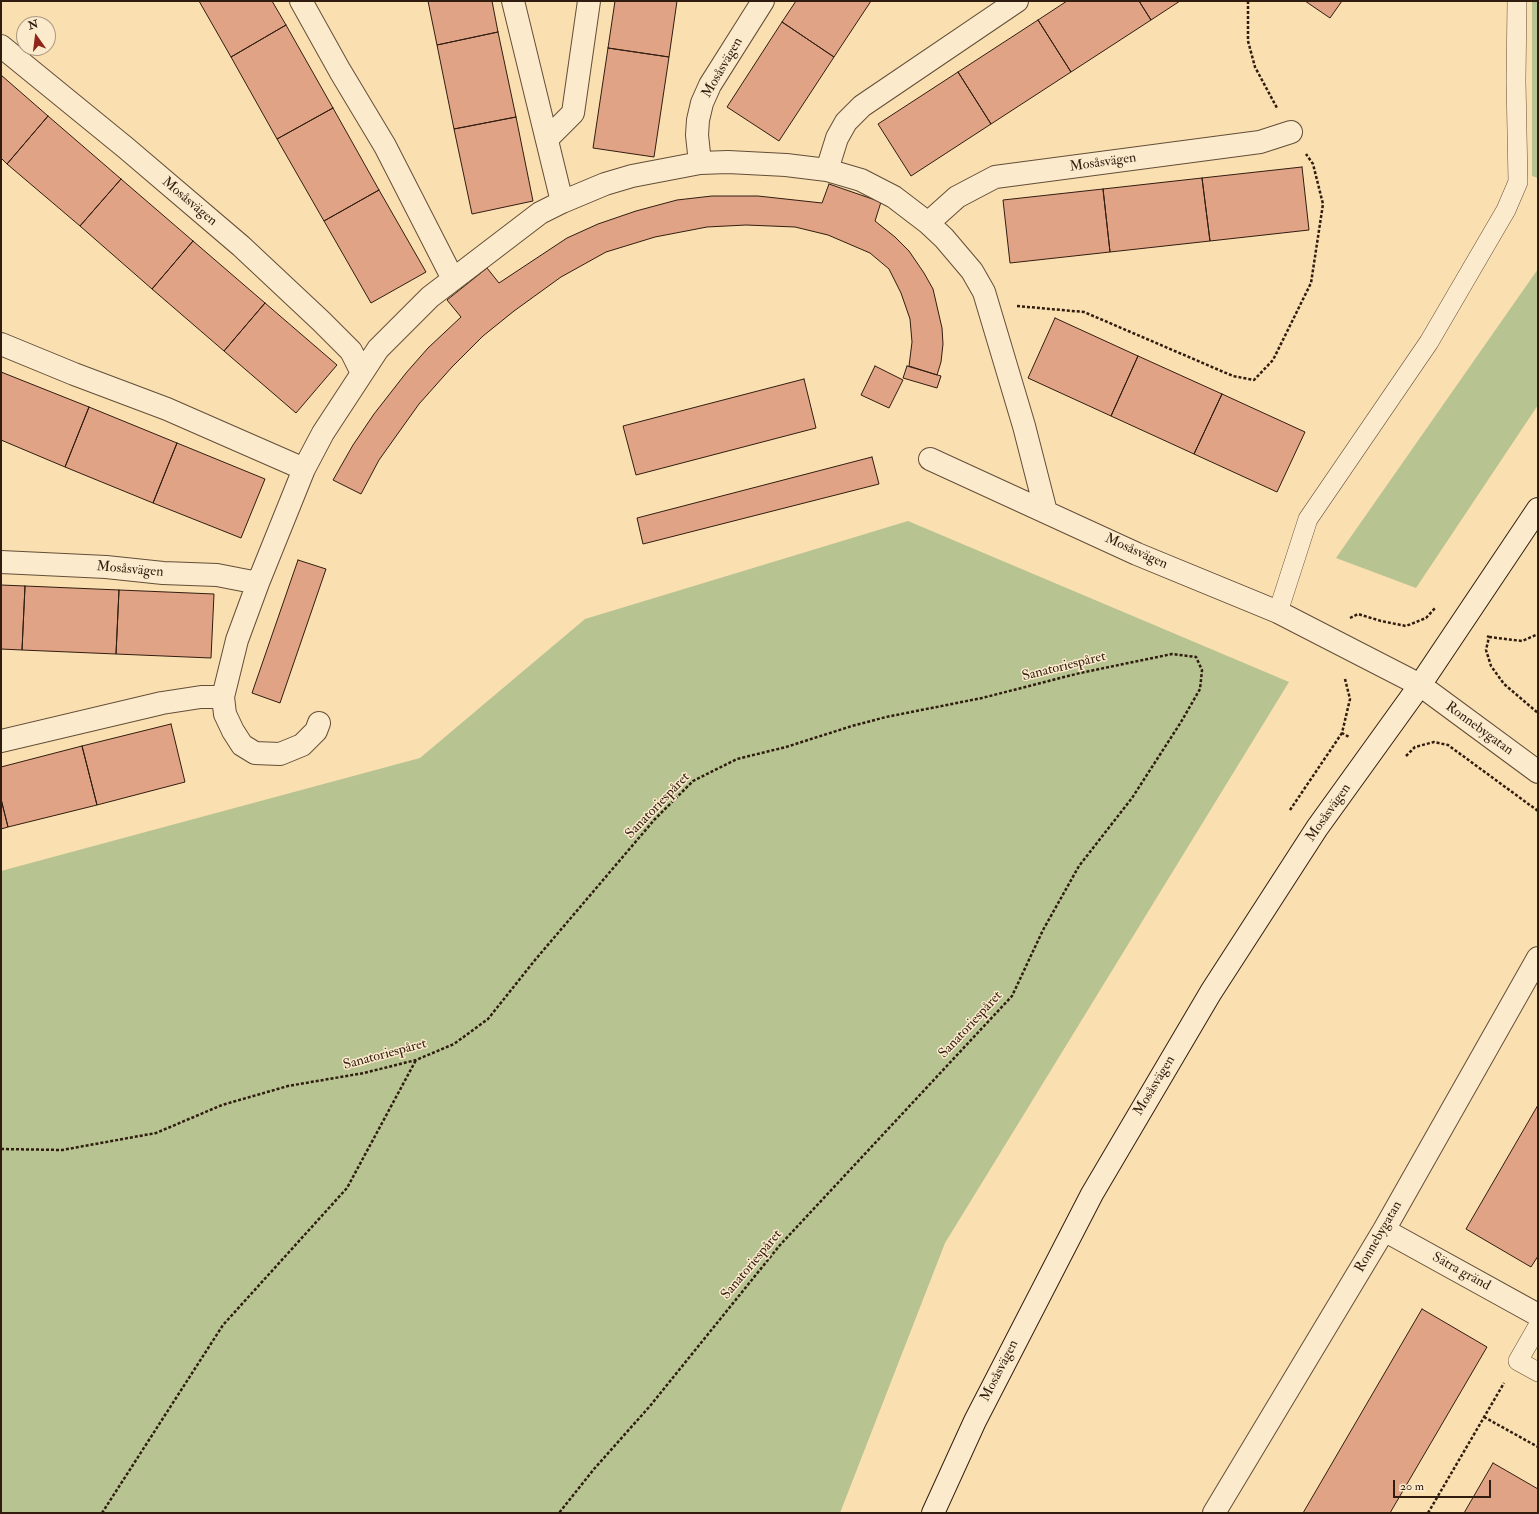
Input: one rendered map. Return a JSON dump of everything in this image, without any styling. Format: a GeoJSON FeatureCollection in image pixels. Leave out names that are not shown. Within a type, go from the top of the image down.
{"type":"FeatureCollection","features":[{"type":"Feature","properties":{"kind":"street"},"geometry":{"type":"LineString","coordinates":[[301,1],[340,71],[385,146],[453,279]]}},
{"type":"Feature","properties":{"kind":"street"},"geometry":{"type":"LineString","coordinates":[[513,1],[562,202]]}},
{"type":"Feature","properties":{"kind":"street"},"geometry":{"type":"LineString","coordinates":[[547,139],[573,113],[589,1]]}},
{"type":"Feature","properties":{"kind":"street","name":"Mosåsvägen"},"geometry":{"type":"LineString","coordinates":[[700,163],[697,135],[698,120],[702,103],[710,85],[763,1]]}},
{"type":"Feature","properties":{"kind":"street"},"geometry":{"type":"LineString","coordinates":[[827,170],[837,138],[846,122],[862,106],[1017,1]]}},
{"type":"Feature","properties":{"kind":"street","name":"Mosåsvägen"},"geometry":{"type":"LineString","coordinates":[[1,46],[126,148],[241,246],[351,351],[362,373]]}},
{"type":"Feature","properties":{"kind":"street","name":"Mosåsvägen"},"geometry":{"type":"LineString","coordinates":[[928,222],[957,197],[995,177],[1260,142],[1291,132]]}},
{"type":"Feature","properties":{"kind":"street"},"geometry":{"type":"LineString","coordinates":[[319,723],[316,731],[302,745],[280,754],[255,753],[242,745],[233,731],[225,714],[223,697],[237,640],[258,583],[304,469],[323,433],[378,349],[430,297],[540,213],[604,184],[632,176],[700,163],[728,162],[778,164],[827,170],[861,180],[894,197],[928,222],[944,238],[972,271],[984,292],[1024,426],[1046,512]]}},
{"type":"Feature","properties":{"kind":"street"},"geometry":{"type":"LineString","coordinates":[[1,344],[74,374],[167,409],[304,469]]}},
{"type":"Feature","properties":{"kind":"street","name":"Mosåsvägen"},"geometry":{"type":"LineString","coordinates":[[930,459],[1137,554],[1278,612],[1420,685]]}},
{"type":"Feature","properties":{"kind":"street","name":"Mosåsvägen"},"geometry":{"type":"LineString","coordinates":[[933,1513],[975,1421],[1092,1194],[1210,992],[1318,828],[1420,685],[1538,509]]}},
{"type":"Feature","properties":{"kind":"street","name":"Mosåsvägen"},"geometry":{"type":"LineString","coordinates":[[1,562],[106,567],[217,575],[258,583]]}},
{"type":"Feature","properties":{"kind":"street","name":"Ronnebygatan"},"geometry":{"type":"LineString","coordinates":[[1420,685],[1538,772]]}},
{"type":"Feature","properties":{"kind":"street"},"geometry":{"type":"LineString","coordinates":[[1,741],[162,703],[201,697],[223,697]]}},
{"type":"Feature","properties":{"kind":"street","name":"Ronnebygatan"},"geometry":{"type":"LineString","coordinates":[[1214,1513],[1384,1230],[1538,958]]}},
{"type":"Feature","properties":{"kind":"street","name":"Sätra gränd"},"geometry":{"type":"LineString","coordinates":[[1384,1230],[1538,1315]]}},
{"type":"Feature","properties":{"kind":"lane"},"geometry":{"type":"LineString","coordinates":[[1278,612],[1308,519],[1429,342],[1506,210],[1518,182],[1516,81],[1517,1]]}},
{"type":"Feature","properties":{"kind":"lane"},"geometry":{"type":"LineString","coordinates":[[1538,1326],[1518,1361],[1538,1372]]}},
{"type":"Feature","properties":{"kind":"path"},"geometry":{"type":"LineString","coordinates":[[988,304],[1084,312],[1233,376],[1254,380],[1274,360],[1311,283]]}},
{"type":"Feature","properties":{"kind":"path"},"geometry":{"type":"LineString","coordinates":[[1489,637],[1522,640],[1538,634]]}},
{"type":"Feature","properties":{"kind":"path","name":"Sanatoriespåret"},"geometry":{"type":"LineString","coordinates":[[1,1150],[62,1150],[156,1133],[222,1105],[281,1088],[364,1073],[416,1060],[454,1044],[488,1019],[535,960],[655,819],[693,781],[737,759],[886,717],[982,698],[1080,673],[1172,654],[1196,657],[1202,670],[1200,689],[1181,722],[1132,798],[1079,866],[1043,930],[1012,996],[780,1245],[650,1406],[594,1469],[559,1513]]}},
{"type":"Feature","properties":{"kind":"path"},"geometry":{"type":"LineString","coordinates":[[1290,810],[1342,732]]}},
{"type":"Feature","properties":{"kind":"path"},"geometry":{"type":"LineString","coordinates":[[102,1513],[223,1325],[347,1188],[416,1060]]}},
{"type":"Feature","properties":{"kind":"path"},"geometry":{"type":"LineString","coordinates":[[1428,1513],[1518,1361]]}},
{"type":"Feature","properties":{"kind":"path"},"geometry":{"type":"LineString","coordinates":[[1484,1417],[1538,1448]]}},
{"type":"Feature","properties":{"kind":"green space"},"geometry":{"type":"Polygon","coordinates":[[[1532,1],[1538,1],[1538,178],[1532,176],[1532,1]]]}},
{"type":"Feature","properties":{"kind":"green space"},"geometry":{"type":"Polygon","coordinates":[[[1538,269],[1538,405],[1416,588],[1336,558],[1538,269]]]}},
{"type":"Feature","properties":{"kind":"green space"},"geometry":{"type":"Polygon","coordinates":[[[908,521],[1289,682],[945,1243],[840,1513],[1,1513],[1,871],[420,758],[585,619],[908,521]]]}},
{"type":"Feature","properties":{"kind":"building"},"geometry":{"type":"Polygon","coordinates":[[[199,1],[272,1],[286,25],[231,57],[199,1]]]}},
{"type":"Feature","properties":{"kind":"building"},"geometry":{"type":"Polygon","coordinates":[[[428,1],[492,1],[498,32],[437,45],[428,1]]]}},
{"type":"Feature","properties":{"kind":"building"},"geometry":{"type":"Polygon","coordinates":[[[615,1],[677,1],[669,57],[608,48],[615,1]]]}},
{"type":"Feature","properties":{"kind":"building"},"geometry":{"type":"Polygon","coordinates":[[[796,1],[871,1],[834,57],[782,22],[796,1]]]}},
{"type":"Feature","properties":{"kind":"building"},"geometry":{"type":"Polygon","coordinates":[[[1067,1],[1139,1],[1151,20],[1071,72],[1038,20],[1067,1]]]}},
{"type":"Feature","properties":{"kind":"building"},"geometry":{"type":"Polygon","coordinates":[[[1139,1],[1180,1],[1151,20],[1139,1]]]}},
{"type":"Feature","properties":{"kind":"building"},"geometry":{"type":"Polygon","coordinates":[[[1305,1],[1342,1],[1330,18],[1305,1]]]}},
{"type":"Feature","properties":{"kind":"building"},"geometry":{"type":"Polygon","coordinates":[[[1038,20],[1071,72],[991,124],[958,72],[1038,20]]]}},
{"type":"Feature","properties":{"kind":"building"},"geometry":{"type":"Polygon","coordinates":[[[782,22],[834,57],[779,141],[727,107],[782,22]]]}},
{"type":"Feature","properties":{"kind":"building"},"geometry":{"type":"Polygon","coordinates":[[[286,25],[333,108],[277,139],[231,57],[286,25]]]}},
{"type":"Feature","properties":{"kind":"building"},"geometry":{"type":"Polygon","coordinates":[[[498,32],[516,117],[454,129],[437,45],[498,32]]]}},
{"type":"Feature","properties":{"kind":"building"},"geometry":{"type":"Polygon","coordinates":[[[608,48],[669,57],[654,157],[593,148],[608,48]]]}},
{"type":"Feature","properties":{"kind":"building"},"geometry":{"type":"Polygon","coordinates":[[[958,72],[991,124],[911,176],[878,124],[958,72]]]}},
{"type":"Feature","properties":{"kind":"building"},"geometry":{"type":"Polygon","coordinates":[[[1,75],[48,116],[7,164],[1,158],[1,75]]]}},
{"type":"Feature","properties":{"kind":"building"},"geometry":{"type":"Polygon","coordinates":[[[333,108],[379,190],[324,221],[277,139],[333,108]]]}},
{"type":"Feature","properties":{"kind":"building"},"geometry":{"type":"Polygon","coordinates":[[[48,116],[121,179],[80,226],[7,164],[48,116]]]}},
{"type":"Feature","properties":{"kind":"building"},"geometry":{"type":"Polygon","coordinates":[[[516,117],[533,201],[472,214],[454,129],[516,117]]]}},
{"type":"Feature","properties":{"kind":"building"},"geometry":{"type":"Polygon","coordinates":[[[1302,167],[1309,230],[1210,241],[1202,178],[1302,167]]]}},
{"type":"Feature","properties":{"kind":"building"},"geometry":{"type":"Polygon","coordinates":[[[1202,178],[1210,241],[1110,252],[1103,189],[1202,178]]]}},
{"type":"Feature","properties":{"kind":"building"},"geometry":{"type":"Polygon","coordinates":[[[121,179],[193,241],[152,289],[80,226],[121,179]]]}},
{"type":"Feature","properties":{"kind":"building"},"geometry":{"type":"Polygon","coordinates":[[[829,184],[881,202],[875,221],[895,237],[909,251],[924,273],[933,289],[942,328],[943,344],[941,362],[937,375],[909,366],[912,342],[910,319],[901,293],[889,269],[870,253],[828,235],[795,227],[746,225],[707,227],[655,237],[606,252],[561,277],[514,311],[483,336],[452,367],[419,404],[379,460],[361,494],[333,480],[353,445],[374,414],[406,373],[428,348],[461,317],[447,300],[487,268],[499,283],[567,238],[598,224],[636,211],[677,200],[712,196],[758,196],[822,203],[829,184]]]}},
{"type":"Feature","properties":{"kind":"building"},"geometry":{"type":"Polygon","coordinates":[[[1103,189],[1110,252],[1010,263],[1003,200],[1103,189]]]}},
{"type":"Feature","properties":{"kind":"building"},"geometry":{"type":"Polygon","coordinates":[[[379,190],[426,272],[371,303],[324,221],[379,190]]]}},
{"type":"Feature","properties":{"kind":"building"},"geometry":{"type":"Polygon","coordinates":[[[193,241],[265,303],[224,351],[152,289],[193,241]]]}},
{"type":"Feature","properties":{"kind":"building"},"geometry":{"type":"Polygon","coordinates":[[[265,303],[337,365],[296,413],[224,351],[265,303]]]}},
{"type":"Feature","properties":{"kind":"building"},"geometry":{"type":"Polygon","coordinates":[[[1055,318],[1138,356],[1111,416],[1028,378],[1055,318]]]}},
{"type":"Feature","properties":{"kind":"building"},"geometry":{"type":"Polygon","coordinates":[[[1138,356],[1222,394],[1194,454],[1111,416],[1138,356]]]}},
{"type":"Feature","properties":{"kind":"building"},"geometry":{"type":"Polygon","coordinates":[[[875,366],[903,380],[889,408],[861,395],[875,366]]]}},
{"type":"Feature","properties":{"kind":"building"},"geometry":{"type":"Polygon","coordinates":[[[907,366],[941,376],[937,388],[903,378],[907,366]]]}},
{"type":"Feature","properties":{"kind":"building"},"geometry":{"type":"Polygon","coordinates":[[[1,372],[89,407],[65,467],[1,440],[1,372]]]}},
{"type":"Feature","properties":{"kind":"building"},"geometry":{"type":"Polygon","coordinates":[[[804,379],[816,428],[636,475],[623,426],[804,379]]]}},
{"type":"Feature","properties":{"kind":"building"},"geometry":{"type":"Polygon","coordinates":[[[1222,394],[1305,432],[1277,492],[1194,454],[1222,394]]]}},
{"type":"Feature","properties":{"kind":"building"},"geometry":{"type":"Polygon","coordinates":[[[89,407],[177,443],[153,503],[65,467],[89,407]]]}},
{"type":"Feature","properties":{"kind":"building"},"geometry":{"type":"Polygon","coordinates":[[[177,443],[265,479],[241,538],[153,503],[177,443]]]}},
{"type":"Feature","properties":{"kind":"building"},"geometry":{"type":"Polygon","coordinates":[[[872,457],[879,484],[643,544],[637,518],[872,457]]]}},
{"type":"Feature","properties":{"kind":"building"},"geometry":{"type":"Polygon","coordinates":[[[298,560],[326,569],[280,703],[252,693],[298,560]]]}},
{"type":"Feature","properties":{"kind":"building"},"geometry":{"type":"Polygon","coordinates":[[[1,585],[25,586],[22,650],[1,649],[1,585]]]}},
{"type":"Feature","properties":{"kind":"building"},"geometry":{"type":"Polygon","coordinates":[[[25,586],[119,590],[116,654],[22,650],[25,586]]]}},
{"type":"Feature","properties":{"kind":"building"},"geometry":{"type":"Polygon","coordinates":[[[119,590],[214,594],[211,658],[116,654],[119,590]]]}},
{"type":"Feature","properties":{"kind":"building"},"geometry":{"type":"Polygon","coordinates":[[[171,724],[185,782],[97,805],[82,746],[171,724]]]}},
{"type":"Feature","properties":{"kind":"building"},"geometry":{"type":"Polygon","coordinates":[[[82,746],[97,805],[8,827],[1,799],[1,767],[82,746]]]}},
{"type":"Feature","properties":{"kind":"building"},"geometry":{"type":"Polygon","coordinates":[[[1,799],[8,827],[1,829],[1,799]]]}},
{"type":"Feature","properties":{"kind":"building"},"geometry":{"type":"Polygon","coordinates":[[[1538,1105],[1538,1256],[1531,1267],[1466,1229],[1538,1105]]]}},
{"type":"Feature","properties":{"kind":"building"},"geometry":{"type":"Polygon","coordinates":[[[1422,1309],[1487,1347],[1390,1513],[1303,1513],[1422,1309]]]}},
{"type":"Feature","properties":{"kind":"building"},"geometry":{"type":"Polygon","coordinates":[[[1493,1463],[1538,1489],[1538,1513],[1464,1513],[1493,1463]]]}}]}
